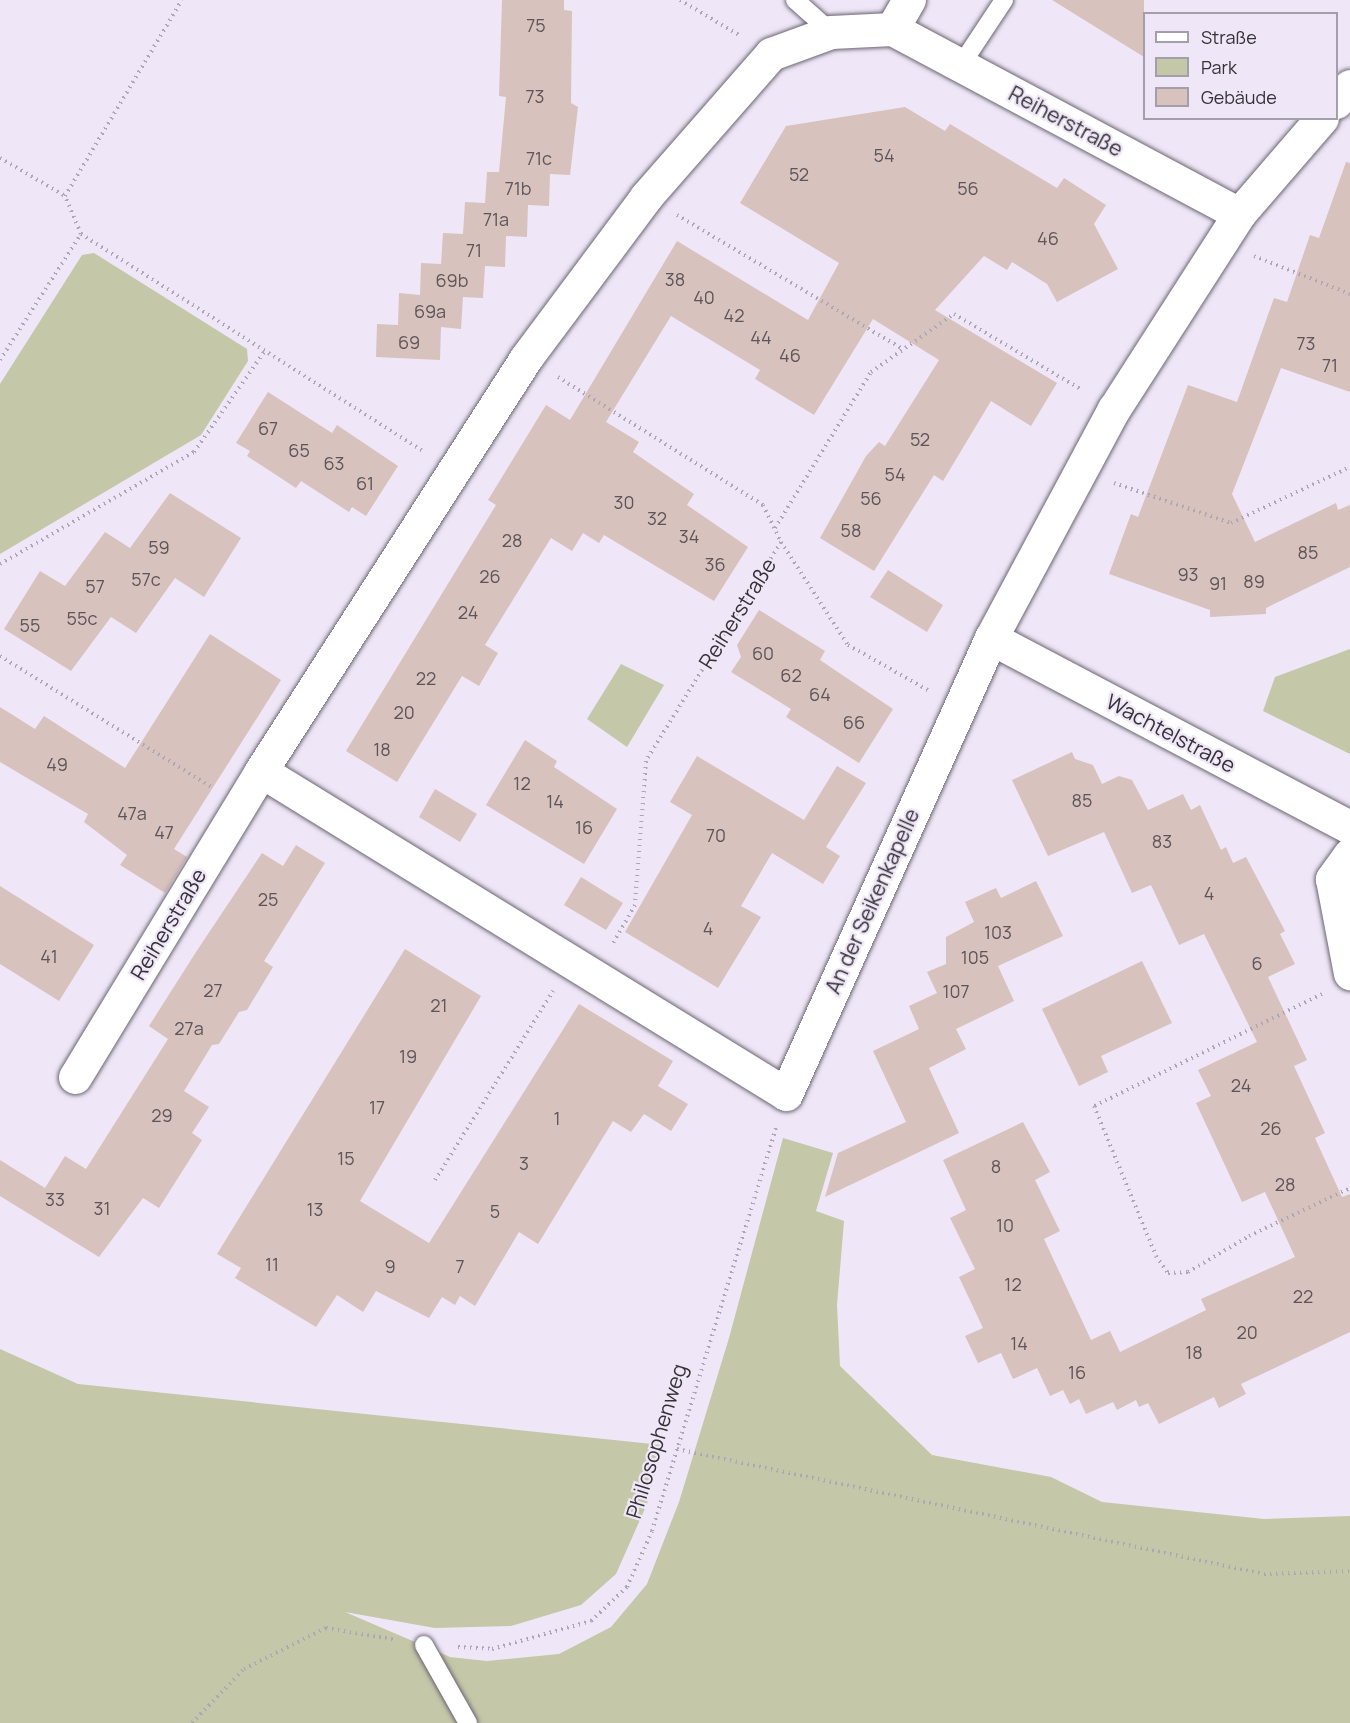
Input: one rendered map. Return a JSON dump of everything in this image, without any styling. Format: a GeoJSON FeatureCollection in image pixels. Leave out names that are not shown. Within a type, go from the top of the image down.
{"type":"FeatureCollection","features":[{"type":"Feature","properties":{"kind":"street"},"geometry":{"type":"LineString","coordinates":[[892,29],[909,0]]}},
{"type":"Feature","properties":{"kind":"street","name":"Reiherstraße"},"geometry":{"type":"LineString","coordinates":[[75,1077],[261,771],[526,358],[646,197],[771,54],[831,32],[892,29],[1239,214]]}},
{"type":"Feature","properties":{"kind":"street"},"geometry":{"type":"LineString","coordinates":[[1338,100],[1350,86]]}},
{"type":"Feature","properties":{"kind":"street","name":"An der Seikenkapelle"},"geometry":{"type":"LineString","coordinates":[[786,1095],[991,638],[1114,409],[1239,214],[1320,120]]}},
{"type":"Feature","properties":{"kind":"street","name":"Wachtelstraße"},"geometry":{"type":"LineString","coordinates":[[991,638],[1350,827]]}},
{"type":"Feature","properties":{"kind":"street"},"geometry":{"type":"LineString","coordinates":[[261,771],[581,972],[786,1095]]}},
{"type":"Feature","properties":{"kind":"street"},"geometry":{"type":"LineString","coordinates":[[1339,982],[1332,879],[1350,854]]}},
{"type":"Feature","properties":{"kind":"lane"},"geometry":{"type":"LineString","coordinates":[[795,0],[831,32]]}},
{"type":"Feature","properties":{"kind":"lane"},"geometry":{"type":"LineString","coordinates":[[961,65],[1004,0]]}},
{"type":"Feature","properties":{"kind":"lane"},"geometry":{"type":"LineString","coordinates":[[424,1645],[468,1723]]}},
{"type":"Feature","properties":{"kind":"path"},"geometry":{"type":"LineString","coordinates":[[65,196],[182,0]]}},
{"type":"Feature","properties":{"kind":"path"},"geometry":{"type":"LineString","coordinates":[[680,0],[771,54]]}},
{"type":"Feature","properties":{"kind":"path"},"geometry":{"type":"LineString","coordinates":[[0,158],[65,196],[81,234],[264,352],[454,470]]}},
{"type":"Feature","properties":{"kind":"path"},"geometry":{"type":"LineString","coordinates":[[646,197],[903,349]]}},
{"type":"Feature","properties":{"kind":"path"},"geometry":{"type":"LineString","coordinates":[[0,360],[81,234]]}},
{"type":"Feature","properties":{"kind":"path"},"geometry":{"type":"LineString","coordinates":[[1220,243],[1350,294]]}},
{"type":"Feature","properties":{"kind":"path"},"geometry":{"type":"LineString","coordinates":[[774,529],[871,372],[954,314],[1114,409]]}},
{"type":"Feature","properties":{"kind":"path"},"geometry":{"type":"LineString","coordinates":[[0,564],[194,452],[264,352]]}},
{"type":"Feature","properties":{"kind":"path","name":"Reiherstraße"},"geometry":{"type":"LineString","coordinates":[[435,1180],[581,972],[636,905],[646,761],[780,542],[763,505],[526,358]]}},
{"type":"Feature","properties":{"kind":"path"},"geometry":{"type":"LineString","coordinates":[[1082,472],[1231,523],[1350,467]]}},
{"type":"Feature","properties":{"kind":"path"},"geometry":{"type":"LineString","coordinates":[[780,542],[848,645],[959,707]]}},
{"type":"Feature","properties":{"kind":"path"},"geometry":{"type":"LineString","coordinates":[[0,656],[240,805]]}},
{"type":"Feature","properties":{"kind":"path"},"geometry":{"type":"LineString","coordinates":[[1339,982],[1094,1106],[1156,1256],[1168,1273],[1188,1272],[1249,1236],[1350,1188]]}},
{"type":"Feature","properties":{"kind":"path","name":"Philosophenweg"},"geometry":{"type":"LineString","coordinates":[[192,1723],[244,1670],[326,1628],[424,1645],[492,1649],[591,1621],[627,1587],[652,1531],[786,1095]]}},
{"type":"Feature","properties":{"kind":"path"},"geometry":{"type":"LineString","coordinates":[[677,1449],[1264,1574],[1350,1571]]}},
{"type":"Feature","properties":{"kind":"green space"},"geometry":{"type":"Polygon","coordinates":[[[94,253],[247,349],[248,361],[201,435],[0,554],[0,384],[82,255],[94,253]]]}},
{"type":"Feature","properties":{"kind":"green space"},"geometry":{"type":"Polygon","coordinates":[[[1350,649],[1350,754],[1263,711],[1275,677],[1350,649]]]}},
{"type":"Feature","properties":{"kind":"green space"},"geometry":{"type":"Polygon","coordinates":[[[621,664],[664,685],[627,747],[587,719],[621,664]]]}},
{"type":"Feature","properties":{"kind":"green space"},"geometry":{"type":"Polygon","coordinates":[[[783,1138],[833,1153],[816,1211],[844,1221],[837,1305],[840,1366],[932,1455],[1051,1477],[1102,1502],[1264,1519],[1350,1516],[1350,1723],[0,1723],[0,1349],[78,1384],[662,1445],[647,1504],[616,1574],[581,1605],[511,1626],[435,1628],[345,1612],[450,1657],[487,1661],[559,1654],[611,1627],[647,1584],[679,1502],[729,1338],[783,1138]]]}},
{"type":"Feature","properties":{"kind":"building"},"geometry":{"type":"Polygon","coordinates":[[[502,0],[564,0],[564,10],[572,11],[571,103],[578,107],[570,175],[550,174],[549,206],[528,205],[527,237],[506,236],[505,267],[485,266],[483,298],[463,297],[461,329],[441,327],[440,360],[376,357],[377,324],[398,325],[399,293],[420,295],[421,263],[441,264],[443,233],[463,234],[465,202],[485,203],[487,172],[499,172],[506,97],[499,96],[502,0]]]}},
{"type":"Feature","properties":{"kind":"building"},"geometry":{"type":"Polygon","coordinates":[[[1052,0],[1144,0],[1143,56],[1052,0]]]}},
{"type":"Feature","properties":{"kind":"building"},"geometry":{"type":"Polygon","coordinates":[[[905,107],[945,131],[950,124],[1057,188],[1064,178],[1106,205],[1094,224],[1118,269],[1057,302],[1047,284],[1012,262],[1007,270],[984,256],[935,310],[1057,383],[1031,426],[991,401],[943,481],[934,475],[874,571],[820,538],[866,456],[879,442],[885,446],[939,360],[873,319],[814,415],[755,379],[760,370],[671,316],[606,422],[639,442],[633,452],[694,494],[687,505],[748,547],[714,601],[604,535],[599,543],[583,533],[572,551],[551,538],[485,645],[498,653],[479,686],[462,676],[397,782],[346,751],[496,505],[488,500],[546,405],[570,420],[677,241],[808,320],[839,263],[740,203],[786,126],[905,107]]]}},
{"type":"Feature","properties":{"kind":"building"},"geometry":{"type":"Polygon","coordinates":[[[1346,162],[1350,163],[1350,392],[1281,368],[1232,494],[1255,542],[1336,503],[1338,510],[1350,505],[1350,567],[1266,608],[1266,614],[1210,617],[1210,610],[1109,574],[1131,514],[1138,517],[1188,385],[1237,402],[1274,298],[1287,302],[1310,235],[1319,238],[1346,162]]]}},
{"type":"Feature","properties":{"kind":"building"},"geometry":{"type":"Polygon","coordinates":[[[268,392],[332,433],[337,425],[398,466],[366,516],[352,507],[349,512],[301,481],[296,488],[247,456],[250,451],[236,443],[268,392]]]}},
{"type":"Feature","properties":{"kind":"building"},"geometry":{"type":"Polygon","coordinates":[[[170,493],[241,538],[204,597],[175,578],[136,633],[111,617],[71,671],[4,629],[40,571],[65,586],[105,532],[130,548],[170,493]]]}},
{"type":"Feature","properties":{"kind":"building"},"geometry":{"type":"Polygon","coordinates":[[[888,570],[943,605],[927,632],[870,597],[888,570]]]}},
{"type":"Feature","properties":{"kind":"building"},"geometry":{"type":"Polygon","coordinates":[[[759,610],[825,651],[820,660],[893,709],[859,763],[786,717],[791,709],[731,672],[741,657],[737,645],[759,610]]]}},
{"type":"Feature","properties":{"kind":"building"},"geometry":{"type":"Polygon","coordinates":[[[210,634],[281,680],[174,849],[187,857],[165,893],[120,865],[127,855],[84,822],[88,814],[0,762],[0,707],[35,729],[44,716],[125,768],[210,634]]]}},
{"type":"Feature","properties":{"kind":"building"},"geometry":{"type":"Polygon","coordinates":[[[525,740],[557,761],[554,767],[617,809],[584,864],[486,805],[525,740]]]}},
{"type":"Feature","properties":{"kind":"building"},"geometry":{"type":"Polygon","coordinates":[[[1072,752],[1075,759],[1093,765],[1102,784],[1119,776],[1132,780],[1148,810],[1183,794],[1191,810],[1200,805],[1221,850],[1226,847],[1233,863],[1246,857],[1285,931],[1280,934],[1295,964],[1268,977],[1307,1060],[1294,1066],[1325,1133],[1315,1138],[1342,1197],[1350,1194],[1350,1332],[1241,1384],[1246,1394],[1219,1408],[1214,1397],[1159,1424],[1148,1403],[1139,1407],[1136,1400],[1117,1410],[1113,1402],[1086,1414],[1079,1399],[1070,1404],[1063,1390],[1050,1396],[1037,1368],[1013,1379],[1001,1353],[978,1363],[965,1336],[983,1328],[959,1277],[975,1269],[950,1218],[966,1210],[943,1160],[1023,1122],[1050,1172],[1035,1180],[1060,1231],[1044,1239],[1091,1340],[1110,1331],[1120,1352],[1206,1310],[1201,1299],[1295,1257],[1265,1192],[1242,1202],[1196,1103],[1211,1096],[1198,1070],[1257,1042],[1204,934],[1179,945],[1151,885],[1132,893],[1104,832],[1048,856],[1012,780],[1072,752]]]}},
{"type":"Feature","properties":{"kind":"building"},"geometry":{"type":"Polygon","coordinates":[[[697,756],[804,820],[837,766],[866,783],[826,847],[840,856],[823,884],[772,853],[741,906],[761,917],[718,988],[625,932],[692,815],[670,802],[697,756]]]}},
{"type":"Feature","properties":{"kind":"building"},"geometry":{"type":"Polygon","coordinates":[[[435,789],[477,814],[460,842],[419,817],[435,789]]]}},
{"type":"Feature","properties":{"kind":"building"},"geometry":{"type":"Polygon","coordinates":[[[296,845],[325,863],[264,961],[273,967],[247,1010],[239,1012],[219,1044],[212,1045],[184,1091],[209,1107],[192,1133],[202,1140],[159,1208],[143,1198],[99,1257],[0,1196],[0,1160],[45,1188],[65,1156],[86,1169],[168,1039],[149,1026],[196,952],[262,853],[283,866],[296,845]]]}},
{"type":"Feature","properties":{"kind":"building"},"geometry":{"type":"Polygon","coordinates":[[[581,877],[623,903],[606,930],[564,905],[581,877]]]}},
{"type":"Feature","properties":{"kind":"building"},"geometry":{"type":"Polygon","coordinates":[[[1036,881],[1063,936],[998,966],[1014,1001],[956,1029],[966,1049],[929,1068],[959,1133],[825,1197],[838,1153],[906,1122],[873,1051],[919,1029],[909,1006],[937,993],[927,972],[946,964],[946,937],[974,922],[965,902],[996,888],[1001,898],[1036,881]]]}},
{"type":"Feature","properties":{"kind":"building"},"geometry":{"type":"Polygon","coordinates":[[[0,886],[94,945],[59,1001],[0,964],[0,886]]]}},
{"type":"Feature","properties":{"kind":"building"},"geometry":{"type":"Polygon","coordinates":[[[405,949],[481,996],[360,1201],[429,1243],[579,1004],[673,1061],[658,1086],[688,1104],[671,1131],[644,1114],[631,1132],[613,1121],[538,1244],[519,1232],[475,1306],[460,1296],[455,1305],[442,1297],[429,1318],[376,1291],[363,1312],[337,1295],[316,1327],[235,1278],[241,1268],[217,1254],[405,949]]]}},
{"type":"Feature","properties":{"kind":"building"},"geometry":{"type":"Polygon","coordinates":[[[1142,961],[1172,1023],[1101,1056],[1108,1072],[1079,1086],[1042,1009],[1142,961]]]}}]}
